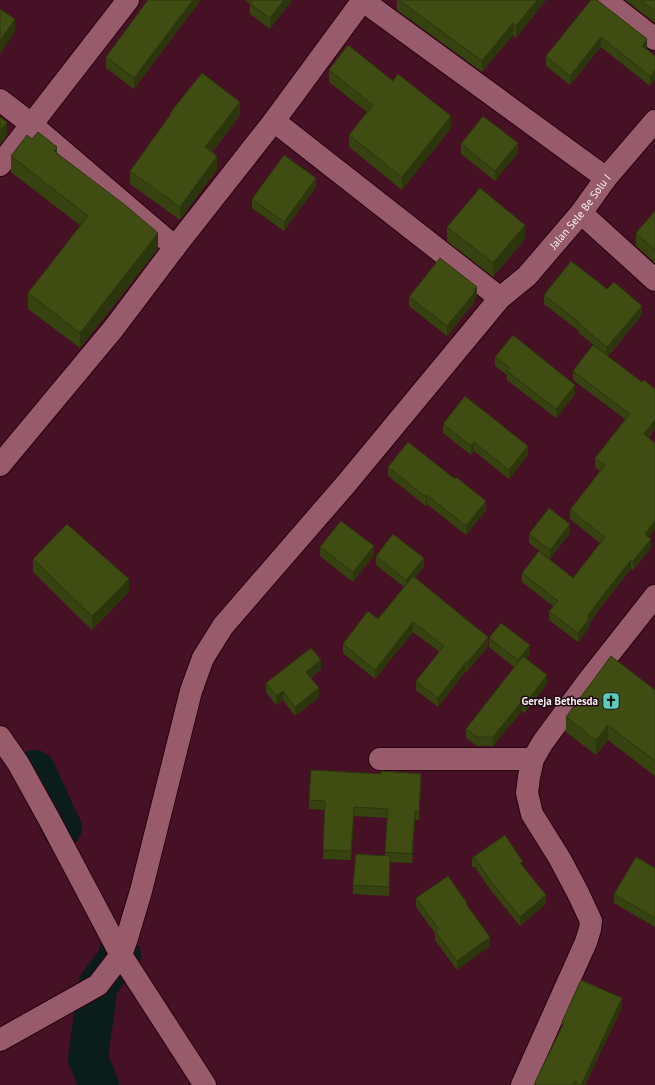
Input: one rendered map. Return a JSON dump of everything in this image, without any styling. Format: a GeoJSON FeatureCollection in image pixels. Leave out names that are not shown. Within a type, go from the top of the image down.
{"type":"FeatureCollection","features":[{"type":"Feature","properties":{"kind":"street"},"geometry":{"type":"LineString","coordinates":[[0,165],[128,0]]}},
{"type":"Feature","properties":{"kind":"street"},"geometry":{"type":"LineString","coordinates":[[0,465],[114,328],[175,247],[274,121],[362,0],[606,178]]}},
{"type":"Feature","properties":{"kind":"street"},"geometry":{"type":"LineString","coordinates":[[605,0],[655,39]]}},
{"type":"Feature","properties":{"kind":"street"},"geometry":{"type":"LineString","coordinates":[[0,100],[31,124],[175,247]]}},
{"type":"Feature","properties":{"kind":"street"},"geometry":{"type":"LineString","coordinates":[[274,121],[500,298]]}},
{"type":"Feature","properties":{"kind":"street","name":"Jalan Sele Be Solu I"},"geometry":{"type":"LineString","coordinates":[[0,1040],[98,985],[121,955],[143,884],[191,691],[203,658],[224,626],[346,484],[500,298],[527,276],[581,212],[606,178],[655,121]]}},
{"type":"Feature","properties":{"kind":"street"},"geometry":{"type":"LineString","coordinates":[[581,212],[655,280]]}},
{"type":"Feature","properties":{"kind":"street"},"geometry":{"type":"LineString","coordinates":[[522,1085],[586,942],[591,921],[560,859],[532,814],[527,793],[533,759],[543,742],[588,681],[655,596]]}},
{"type":"Feature","properties":{"kind":"street"},"geometry":{"type":"LineString","coordinates":[[0,737],[18,763],[121,955],[205,1085]]}},
{"type":"Feature","properties":{"kind":"street"},"geometry":{"type":"LineString","coordinates":[[380,759],[533,759]]}},
{"type":"Feature","properties":{"kind":"building"},"geometry":{"type":"Polygon","coordinates":[[[148,0],[193,0],[134,78],[106,57],[148,0]]]}},
{"type":"Feature","properties":{"kind":"building"},"geometry":{"type":"Polygon","coordinates":[[[253,0],[284,0],[270,18],[250,4],[253,0]]]}},
{"type":"Feature","properties":{"kind":"building"},"geometry":{"type":"Polygon","coordinates":[[[399,0],[537,0],[516,26],[513,23],[482,61],[399,0]]]}},
{"type":"Feature","properties":{"kind":"building"},"geometry":{"type":"Polygon","coordinates":[[[591,0],[597,0],[647,39],[642,46],[655,56],[655,70],[650,76],[601,37],[570,76],[546,56],[591,0]]]}},
{"type":"Feature","properties":{"kind":"building"},"geometry":{"type":"Polygon","coordinates":[[[641,0],[655,0],[655,11],[641,0]]]}},
{"type":"Feature","properties":{"kind":"building"},"geometry":{"type":"Polygon","coordinates":[[[0,9],[15,19],[0,41],[0,9]]]}},
{"type":"Feature","properties":{"kind":"building"},"geometry":{"type":"Polygon","coordinates":[[[348,45],[393,81],[398,74],[451,116],[402,177],[349,135],[373,105],[329,70],[348,45]]]}},
{"type":"Feature","properties":{"kind":"building"},"geometry":{"type":"Polygon","coordinates":[[[202,73],[240,102],[205,147],[217,156],[180,207],[130,171],[171,114],[170,113],[202,73]]]}},
{"type":"Feature","properties":{"kind":"building"},"geometry":{"type":"Polygon","coordinates":[[[483,116],[518,143],[495,171],[461,144],[483,116]]]}},
{"type":"Feature","properties":{"kind":"building"},"geometry":{"type":"Polygon","coordinates":[[[0,117],[7,122],[0,131],[0,117]]]}},
{"type":"Feature","properties":{"kind":"building"},"geometry":{"type":"Polygon","coordinates":[[[38,132],[57,147],[54,151],[125,205],[158,233],[80,333],[28,293],[88,216],[11,156],[27,135],[32,139],[38,132]]]}},
{"type":"Feature","properties":{"kind":"building"},"geometry":{"type":"Polygon","coordinates":[[[284,155],[316,178],[284,222],[252,199],[284,155]]]}},
{"type":"Feature","properties":{"kind":"building"},"geometry":{"type":"Polygon","coordinates":[[[480,188],[525,225],[493,263],[447,227],[480,188]]]}},
{"type":"Feature","properties":{"kind":"building"},"geometry":{"type":"Polygon","coordinates":[[[655,211],[655,250],[636,233],[655,211]]]}},
{"type":"Feature","properties":{"kind":"building"},"geometry":{"type":"Polygon","coordinates":[[[440,258],[477,287],[473,291],[475,292],[447,326],[409,297],[440,258]]]}},
{"type":"Feature","properties":{"kind":"building"},"geometry":{"type":"Polygon","coordinates":[[[571,261],[607,289],[614,282],[642,306],[607,347],[579,324],[580,323],[544,295],[571,261]]]}},
{"type":"Feature","properties":{"kind":"building"},"geometry":{"type":"Polygon","coordinates":[[[513,335],[575,385],[556,409],[507,371],[510,368],[495,357],[513,335]]]}},
{"type":"Feature","properties":{"kind":"building"},"geometry":{"type":"Polygon","coordinates":[[[593,345],[642,382],[644,380],[655,389],[655,420],[644,434],[655,443],[655,520],[645,534],[651,539],[633,561],[631,560],[600,599],[587,617],[589,619],[578,633],[549,611],[558,601],[522,573],[539,551],[573,578],[605,537],[570,510],[605,465],[595,458],[630,414],[573,371],[593,345]]]}},
{"type":"Feature","properties":{"kind":"building"},"geometry":{"type":"Polygon","coordinates":[[[465,396],[528,446],[509,470],[474,442],[471,446],[443,424],[465,396]]]}},
{"type":"Feature","properties":{"kind":"building"},"geometry":{"type":"Polygon","coordinates":[[[408,442],[486,501],[466,526],[388,467],[408,442]]]}},
{"type":"Feature","properties":{"kind":"building"},"geometry":{"type":"Polygon","coordinates":[[[549,508],[570,524],[550,550],[529,534],[549,508]]]}},
{"type":"Feature","properties":{"kind":"building"},"geometry":{"type":"Polygon","coordinates":[[[341,521],[374,546],[353,572],[320,547],[341,521]]]}},
{"type":"Feature","properties":{"kind":"building"},"geometry":{"type":"Polygon","coordinates":[[[67,524],[129,579],[92,616],[33,559],[67,524]]]}},
{"type":"Feature","properties":{"kind":"building"},"geometry":{"type":"Polygon","coordinates":[[[393,534],[424,558],[406,580],[376,556],[393,534]]]}},
{"type":"Feature","properties":{"kind":"building"},"geometry":{"type":"Polygon","coordinates":[[[413,576],[488,637],[438,698],[416,681],[444,646],[413,622],[375,670],[343,644],[368,611],[378,619],[413,576]]]}},
{"type":"Feature","properties":{"kind":"building"},"geometry":{"type":"Polygon","coordinates":[[[501,623],[530,645],[518,660],[489,638],[501,623]]]}},
{"type":"Feature","properties":{"kind":"building"},"geometry":{"type":"Polygon","coordinates":[[[311,648],[321,660],[306,672],[319,688],[295,707],[283,691],[276,696],[266,683],[311,648]]]}},
{"type":"Feature","properties":{"kind":"building"},"geometry":{"type":"Polygon","coordinates":[[[523,656],[547,675],[525,704],[522,701],[493,737],[477,737],[466,729],[523,656]]]}},
{"type":"Feature","properties":{"kind":"building"},"geometry":{"type":"Polygon","coordinates":[[[611,656],[655,690],[655,761],[608,725],[596,740],[566,717],[611,656]]]}},
{"type":"Feature","properties":{"kind":"building"},"geometry":{"type":"Polygon","coordinates":[[[311,770],[381,774],[381,771],[421,774],[419,811],[415,811],[412,854],[385,852],[388,809],[354,807],[351,851],[323,850],[325,801],[309,800],[311,770]]]}},
{"type":"Feature","properties":{"kind":"building"},"geometry":{"type":"Polygon","coordinates":[[[505,835],[523,862],[520,863],[546,895],[520,917],[489,879],[475,858],[472,858],[505,835]]]}},
{"type":"Feature","properties":{"kind":"building"},"geometry":{"type":"Polygon","coordinates":[[[356,854],[390,856],[389,887],[353,885],[356,854]]]}},
{"type":"Feature","properties":{"kind":"building"},"geometry":{"type":"Polygon","coordinates":[[[636,857],[655,868],[655,918],[614,894],[636,857]]]}},
{"type":"Feature","properties":{"kind":"building"},"geometry":{"type":"Polygon","coordinates":[[[448,876],[490,937],[457,961],[435,931],[439,929],[416,898],[448,876]]]}},
{"type":"Feature","properties":{"kind":"building"},"geometry":{"type":"Polygon","coordinates":[[[581,980],[622,998],[581,1085],[575,1081],[573,1085],[534,1085],[564,1023],[562,1022],[581,980]]]}},
{"type":"Feature","properties":{"kind":"waterway"},"geometry":{"type":"LineString","coordinates":[[35,770],[62,828]]}},
{"type":"Feature","properties":{"kind":"waterway"},"geometry":{"type":"LineString","coordinates":[[99,1085],[88,1058],[98,985],[121,955],[119,952]]}},
{"type":"Feature","properties":{"kind":"place","name":"Gereja Bethesda"},"geometry":{"type":"Point","coordinates":[611,701]}}]}
